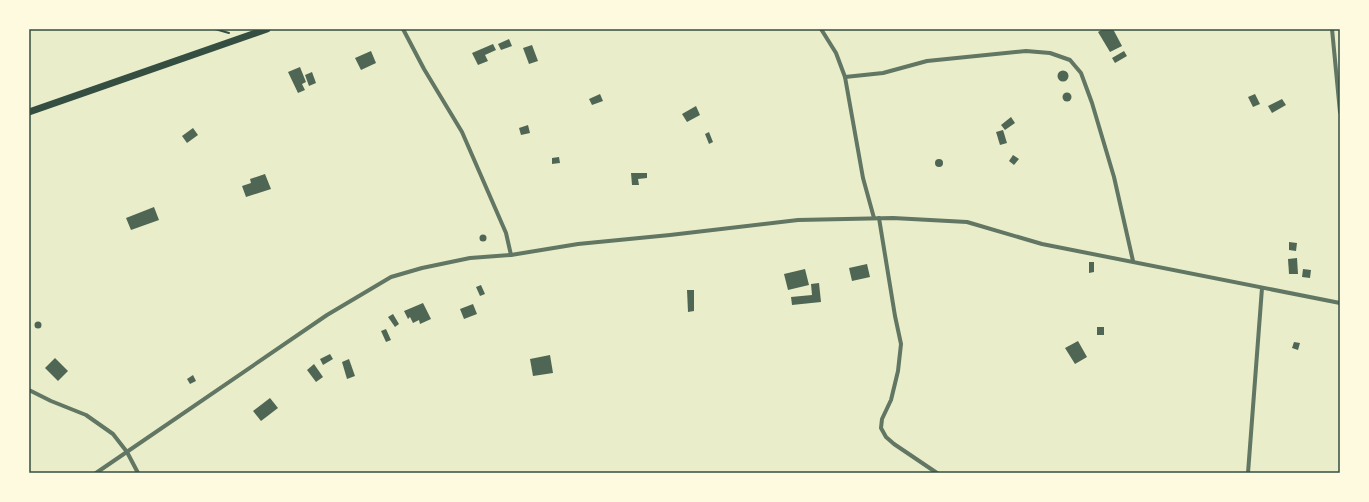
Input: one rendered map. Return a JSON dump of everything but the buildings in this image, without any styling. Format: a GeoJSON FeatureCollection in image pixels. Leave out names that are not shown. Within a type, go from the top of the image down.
{"type":"FeatureCollection","features":[{"type":"Feature","properties":{"kind":"highway"},"geometry":{"type":"LineString","coordinates":[[29,112],[267,29]]}},
{"type":"Feature","properties":{"kind":"street"},"geometry":{"type":"LineString","coordinates":[[403,29],[424,69],[462,132],[506,233],[511,255]]}},
{"type":"Feature","properties":{"kind":"street"},"geometry":{"type":"LineString","coordinates":[[821,29],[836,53],[844,77],[864,178],[874,218]]}},
{"type":"Feature","properties":{"kind":"street"},"geometry":{"type":"LineString","coordinates":[[1332,29],[1340,112]]}},
{"type":"Feature","properties":{"kind":"street"},"geometry":{"type":"LineString","coordinates":[[844,77],[883,73],[927,61],[1026,51],[1050,52],[1070,60],[1081,73],[1092,103],[1114,177],[1133,261]]}},
{"type":"Feature","properties":{"kind":"street"},"geometry":{"type":"LineString","coordinates":[[879,218],[894,316],[901,344],[892,400],[882,420],[881,428],[886,437],[894,444],[937,473]]}},
{"type":"Feature","properties":{"kind":"street"},"geometry":{"type":"LineString","coordinates":[[96,473],[327,315],[391,277],[422,268],[470,258],[511,255],[578,244],[798,220],[893,218],[967,222],[1042,244],[1340,303]]}},
{"type":"Feature","properties":{"kind":"street"},"geometry":{"type":"LineString","coordinates":[[1248,473],[1262,288]]}},
{"type":"Feature","properties":{"kind":"street"},"geometry":{"type":"LineString","coordinates":[[29,390],[51,401],[86,415],[113,434],[127,452],[138,473]]}}]}
